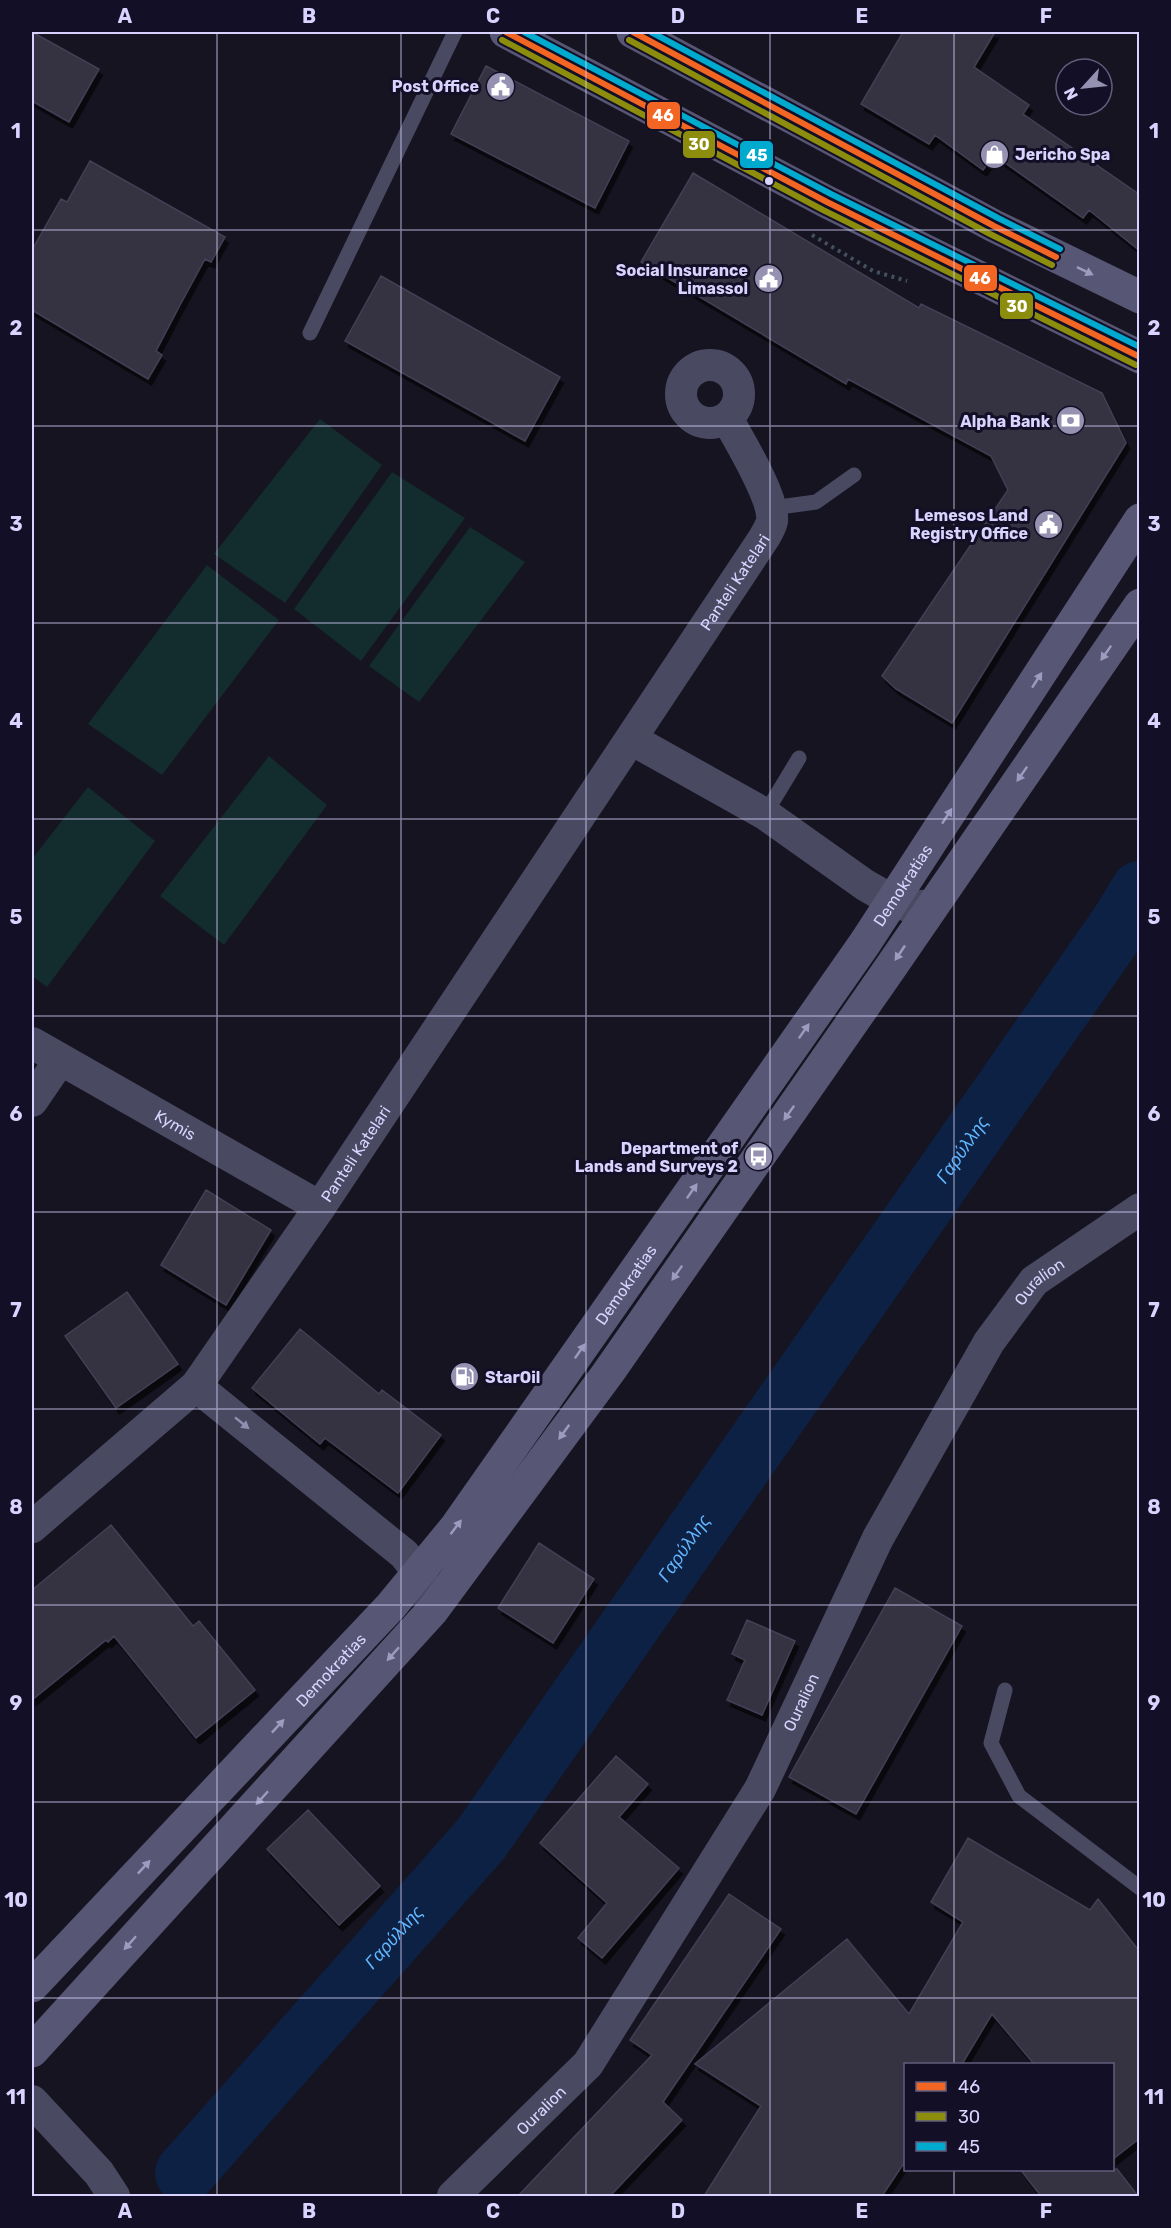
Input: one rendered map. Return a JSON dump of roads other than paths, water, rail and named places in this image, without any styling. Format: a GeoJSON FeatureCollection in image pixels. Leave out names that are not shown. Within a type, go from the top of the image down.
{"type":"FeatureCollection","features":[{"type":"Feature","properties":{"kind":"street"},"geometry":{"type":"LineString","coordinates":[[506,32],[827,202],[1140,357]]}},
{"type":"Feature","properties":{"kind":"street"},"geometry":{"type":"LineString","coordinates":[[633,32],[994,226],[1140,297]]}},
{"type":"Feature","properties":{"kind":"street"},"geometry":{"type":"LineString","coordinates":[[727,418],[756,472],[771,508]]}},
{"type":"Feature","properties":{"kind":"street","name":"Panteli Katelari"},"geometry":{"type":"LineString","coordinates":[[32,1527],[196,1386],[320,1207],[765,538],[772,521],[771,508]]}},
{"type":"Feature","properties":{"kind":"street","name":"Demokratias"},"geometry":{"type":"LineString","coordinates":[[32,1986],[391,1606],[456,1527],[865,943],[1140,520]]}},
{"type":"Feature","properties":{"kind":"street"},"geometry":{"type":"LineString","coordinates":[[32,2051],[432,1611],[608,1373],[1140,605]]}},
{"type":"Feature","properties":{"kind":"street"},"geometry":{"type":"LineString","coordinates":[[631,739],[765,814],[865,885],[893,901],[911,907],[933,904]]}},
{"type":"Feature","properties":{"kind":"street","name":"Kymis"},"geometry":{"type":"LineString","coordinates":[[32,1043],[320,1207]]}},
{"type":"Feature","properties":{"kind":"street"},"geometry":{"type":"LineString","coordinates":[[32,1101],[60,1060]]}},
{"type":"Feature","properties":{"kind":"street","name":"Ouralion"},"geometry":{"type":"LineString","coordinates":[[453,2196],[588,2064],[760,1789],[878,1538],[989,1342],[1034,1281],[1140,1209]]}},
{"type":"Feature","properties":{"kind":"street"},"geometry":{"type":"LineString","coordinates":[[196,1386],[404,1554],[419,1574],[427,1590],[432,1611]]}},
{"type":"Feature","properties":{"kind":"street"},"geometry":{"type":"LineString","coordinates":[[32,2101],[99,2173],[114,2196]]}},
{"type":"Feature","properties":{"kind":"lane"},"geometry":{"type":"LineString","coordinates":[[310,333],[455,32]]}},
{"type":"Feature","properties":{"kind":"lane"},"geometry":{"type":"LineString","coordinates":[[771,508],[816,502],[854,476]]}},
{"type":"Feature","properties":{"kind":"lane"},"geometry":{"type":"LineString","coordinates":[[765,814],[799,758]]}},
{"type":"Feature","properties":{"kind":"lane"},"geometry":{"type":"LineString","coordinates":[[1005,1690],[991,1743],[1019,1796],[1140,1888]]}},
{"type":"Feature","properties":{"kind":"waterway","name":"Γαρύλλης"},"geometry":{"type":"LineString","coordinates":[[185,2173],[481,1839],[1120,924],[1140,891]]}},
{"type":"Feature","properties":{"kind":"place","name":"Post Office"},"geometry":{"type":"Point","coordinates":[500,86]}},
{"type":"Feature","properties":{"kind":"place","name":"Jericho Spa"},"geometry":{"type":"Point","coordinates":[994,154]}},
{"type":"Feature","properties":{"kind":"place","name":"Social Insurance Limassol"},"geometry":{"type":"Point","coordinates":[769,279]}},
{"type":"Feature","properties":{"kind":"place","name":"Alpha Bank"},"geometry":{"type":"Point","coordinates":[1071,421]}},
{"type":"Feature","properties":{"kind":"place","name":"Lemesos Land Registry Office"},"geometry":{"type":"Point","coordinates":[1049,524]}},
{"type":"Feature","properties":{"kind":"place","name":"Department of Lands and Surveys 2"},"geometry":{"type":"Point","coordinates":[759,1157]}},
{"type":"Feature","properties":{"kind":"place","name":"StarOil"},"geometry":{"type":"Point","coordinates":[464,1377]}}]}
